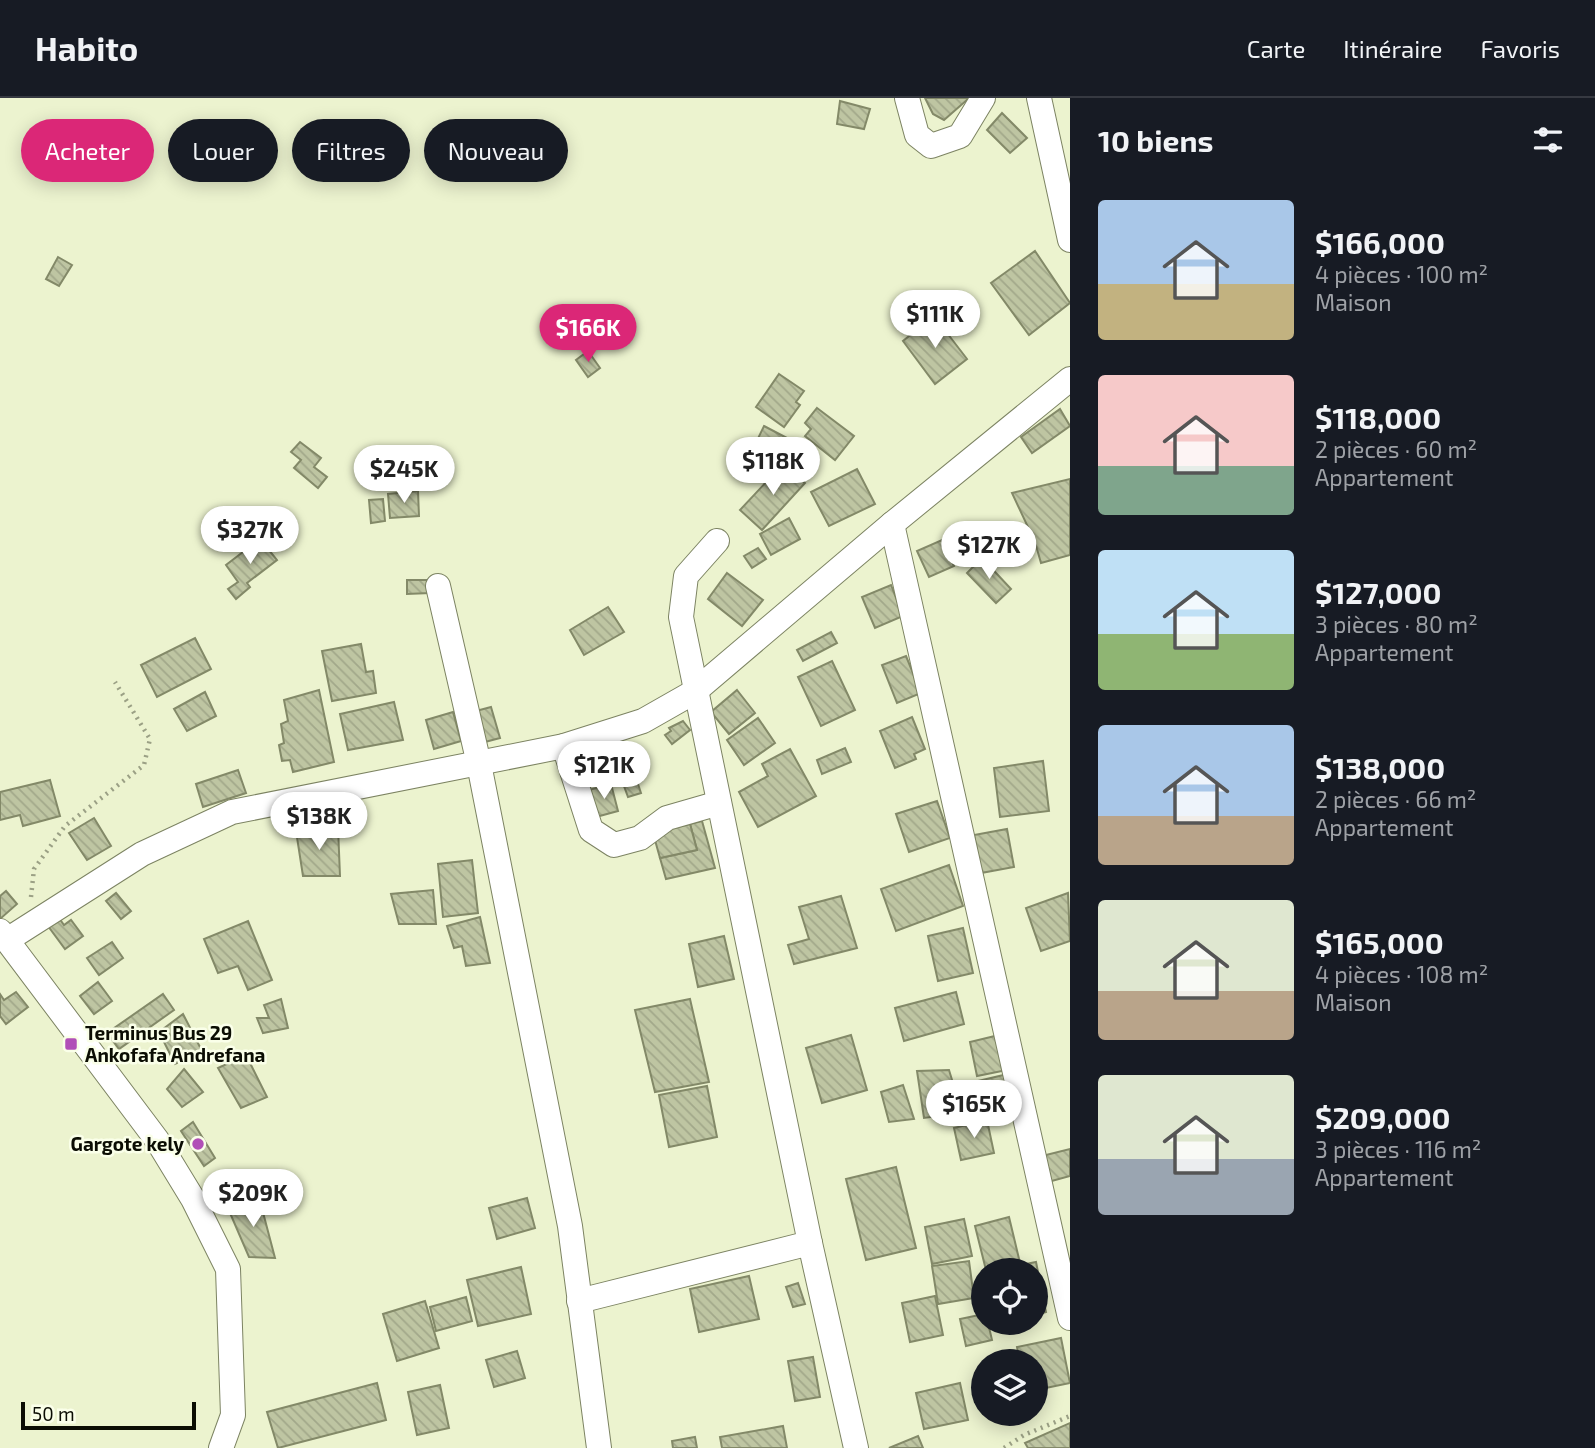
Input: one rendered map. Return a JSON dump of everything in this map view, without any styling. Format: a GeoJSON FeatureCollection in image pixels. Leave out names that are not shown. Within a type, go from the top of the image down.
{"type":"FeatureCollection","features":[{"type":"Feature","properties":{"kind":"street"},"geometry":{"type":"LineString","coordinates":[[908,98],[917,135],[931,146],[960,136],[984,98]]}},
{"type":"Feature","properties":{"kind":"street"},"geometry":{"type":"LineString","coordinates":[[1039,98],[1069,230]]}},
{"type":"Feature","properties":{"kind":"street"},"geometry":{"type":"LineString","coordinates":[[221,1448],[233,1415],[228,1269],[193,1199],[157,1140],[3,935],[27,925],[142,854],[232,811],[564,746],[643,721],[694,692],[892,524],[1070,379]]}},
{"type":"Feature","properties":{"kind":"street"},"geometry":{"type":"LineString","coordinates":[[892,524],[1070,1318]]}},
{"type":"Feature","properties":{"kind":"street"},"geometry":{"type":"LineString","coordinates":[[717,541],[686,576],[681,617],[694,692],[856,1448]]}},
{"type":"Feature","properties":{"kind":"street"},"geometry":{"type":"LineString","coordinates":[[438,586],[479,764],[570,1226],[599,1448]]}},
{"type":"Feature","properties":{"kind":"street"},"geometry":{"type":"LineString","coordinates":[[564,746],[591,830],[614,845],[640,838],[667,818],[719,803]]}},
{"type":"Feature","properties":{"kind":"street"},"geometry":{"type":"LineString","coordinates":[[579,1301],[810,1242]]}},
{"type":"Feature","properties":{"kind":"path"},"geometry":{"type":"LineString","coordinates":[[27,925],[34,869],[65,826],[144,765],[150,740],[114,682]]}},
{"type":"Feature","properties":{"kind":"path"},"geometry":{"type":"LineString","coordinates":[[1004,1448],[1024,1435],[1070,1416]]}},
{"type":"Feature","properties":{"kind":"building"},"geometry":{"type":"Polygon","coordinates":[[[925,98],[968,99],[944,120],[933,114],[925,98]]]}},
{"type":"Feature","properties":{"kind":"building"},"geometry":{"type":"Polygon","coordinates":[[[840,101],[870,109],[864,129],[837,124],[840,101]]]}},
{"type":"Feature","properties":{"kind":"building"},"geometry":{"type":"Polygon","coordinates":[[[1002,113],[1027,138],[1010,153],[987,130],[1002,113]]]}},
{"type":"Feature","properties":{"kind":"building"},"geometry":{"type":"Polygon","coordinates":[[[1035,251],[1070,303],[1029,335],[991,283],[1035,251]]]}},
{"type":"Feature","properties":{"kind":"building"},"geometry":{"type":"Polygon","coordinates":[[[58,257],[72,265],[59,286],[46,279],[58,257]]]}},
{"type":"Feature","properties":{"kind":"building"},"geometry":{"type":"Polygon","coordinates":[[[934,316],[967,359],[935,384],[903,341],[934,316]]]}},
{"type":"Feature","properties":{"kind":"building"},"geometry":{"type":"Polygon","coordinates":[[[588,351],[600,368],[588,377],[576,360],[588,351]]]}},
{"type":"Feature","properties":{"kind":"building"},"geometry":{"type":"Polygon","coordinates":[[[779,374],[804,391],[796,402],[800,405],[784,427],[756,407],[779,374]]]}},
{"type":"Feature","properties":{"kind":"building"},"geometry":{"type":"Polygon","coordinates":[[[817,408],[854,436],[835,460],[805,436],[811,429],[805,423],[817,408]]]}},
{"type":"Feature","properties":{"kind":"building"},"geometry":{"type":"Polygon","coordinates":[[[1060,409],[1070,426],[1032,453],[1021,437],[1060,409]]]}},
{"type":"Feature","properties":{"kind":"building"},"geometry":{"type":"Polygon","coordinates":[[[764,426],[787,438],[772,469],[749,457],[764,426]]]}},
{"type":"Feature","properties":{"kind":"building"},"geometry":{"type":"Polygon","coordinates":[[[300,442],[321,458],[314,467],[327,477],[318,488],[294,468],[301,460],[291,452],[300,442]]]}},
{"type":"Feature","properties":{"kind":"building"},"geometry":{"type":"Polygon","coordinates":[[[784,463],[805,483],[762,530],[740,510],[784,463]]]}},
{"type":"Feature","properties":{"kind":"building"},"geometry":{"type":"Polygon","coordinates":[[[857,469],[875,504],[829,526],[811,492],[857,469]]]}},
{"type":"Feature","properties":{"kind":"building"},"geometry":{"type":"Polygon","coordinates":[[[1070,479],[1070,555],[1041,563],[1035,542],[1012,493],[1070,479]]]}},
{"type":"Feature","properties":{"kind":"building"},"geometry":{"type":"Polygon","coordinates":[[[418,491],[419,516],[390,518],[388,494],[418,491]]]}},
{"type":"Feature","properties":{"kind":"building"},"geometry":{"type":"Polygon","coordinates":[[[383,499],[385,521],[371,523],[369,500],[383,499]]]}},
{"type":"Feature","properties":{"kind":"building"},"geometry":{"type":"Polygon","coordinates":[[[789,518],[800,539],[771,555],[760,534],[789,518]]]}},
{"type":"Feature","properties":{"kind":"building"},"geometry":{"type":"Polygon","coordinates":[[[260,539],[277,560],[247,583],[250,587],[236,599],[228,589],[238,582],[226,565],[260,539]]]}},
{"type":"Feature","properties":{"kind":"building"},"geometry":{"type":"Polygon","coordinates":[[[942,540],[954,566],[929,577],[917,551],[942,540]]]}},
{"type":"Feature","properties":{"kind":"building"},"geometry":{"type":"Polygon","coordinates":[[[758,548],[766,559],[752,568],[744,556],[758,548]]]}},
{"type":"Feature","properties":{"kind":"building"},"geometry":{"type":"Polygon","coordinates":[[[982,558],[1011,589],[996,603],[967,573],[982,558]]]}},
{"type":"Feature","properties":{"kind":"building"},"geometry":{"type":"Polygon","coordinates":[[[727,573],[763,600],[742,626],[708,599],[727,573]]]}},
{"type":"Feature","properties":{"kind":"building"},"geometry":{"type":"Polygon","coordinates":[[[407,580],[430,580],[430,593],[407,594],[407,580]]]}},
{"type":"Feature","properties":{"kind":"building"},"geometry":{"type":"Polygon","coordinates":[[[891,585],[903,616],[875,628],[862,597],[891,585]]]}},
{"type":"Feature","properties":{"kind":"building"},"geometry":{"type":"Polygon","coordinates":[[[608,607],[624,632],[584,655],[570,630],[608,607]]]}},
{"type":"Feature","properties":{"kind":"building"},"geometry":{"type":"Polygon","coordinates":[[[831,632],[837,643],[803,661],[797,650],[831,632]]]}},
{"type":"Feature","properties":{"kind":"building"},"geometry":{"type":"Polygon","coordinates":[[[195,638],[211,669],[157,697],[141,665],[195,638]]]}},
{"type":"Feature","properties":{"kind":"building"},"geometry":{"type":"Polygon","coordinates":[[[361,644],[366,672],[373,671],[376,693],[332,701],[322,651],[361,644]]]}},
{"type":"Feature","properties":{"kind":"building"},"geometry":{"type":"Polygon","coordinates":[[[906,656],[921,693],[897,703],[882,665],[906,656]]]}},
{"type":"Feature","properties":{"kind":"building"},"geometry":{"type":"Polygon","coordinates":[[[832,661],[855,710],[821,726],[798,677],[832,661]]]}},
{"type":"Feature","properties":{"kind":"building"},"geometry":{"type":"Polygon","coordinates":[[[319,690],[334,762],[293,772],[290,760],[282,761],[279,745],[284,743],[281,724],[288,721],[284,700],[319,690]]]}},
{"type":"Feature","properties":{"kind":"building"},"geometry":{"type":"Polygon","coordinates":[[[737,690],[755,713],[729,734],[711,712],[737,690]]]}},
{"type":"Feature","properties":{"kind":"building"},"geometry":{"type":"Polygon","coordinates":[[[205,692],[216,716],[187,731],[174,709],[205,692]]]}},
{"type":"Feature","properties":{"kind":"building"},"geometry":{"type":"Polygon","coordinates":[[[394,702],[403,740],[348,750],[340,714],[394,702]]]}},
{"type":"Feature","properties":{"kind":"building"},"geometry":{"type":"Polygon","coordinates":[[[491,707],[500,738],[485,742],[476,711],[491,707]]]}},
{"type":"Feature","properties":{"kind":"building"},"geometry":{"type":"Polygon","coordinates":[[[453,712],[461,741],[434,749],[426,720],[453,712]]]}},
{"type":"Feature","properties":{"kind":"building"},"geometry":{"type":"Polygon","coordinates":[[[912,717],[925,749],[914,754],[916,759],[895,768],[880,731],[912,717]]]}},
{"type":"Feature","properties":{"kind":"building"},"geometry":{"type":"Polygon","coordinates":[[[758,718],[775,743],[744,765],[727,740],[758,718]]]}},
{"type":"Feature","properties":{"kind":"building"},"geometry":{"type":"Polygon","coordinates":[[[683,721],[690,730],[672,744],[665,735],[671,731],[669,728],[683,721]]]}},
{"type":"Feature","properties":{"kind":"building"},"geometry":{"type":"Polygon","coordinates":[[[845,748],[851,762],[822,774],[817,760],[845,748]]]}},
{"type":"Feature","properties":{"kind":"building"},"geometry":{"type":"Polygon","coordinates":[[[790,749],[816,796],[758,827],[739,792],[768,776],[762,764],[790,749]]]}},
{"type":"Feature","properties":{"kind":"building"},"geometry":{"type":"Polygon","coordinates":[[[1043,761],[1049,811],[1000,817],[994,768],[1043,761]]]}},
{"type":"Feature","properties":{"kind":"building"},"geometry":{"type":"Polygon","coordinates":[[[238,770],[246,793],[203,807],[196,784],[238,770]]]}},
{"type":"Feature","properties":{"kind":"building"},"geometry":{"type":"Polygon","coordinates":[[[50,780],[60,816],[23,826],[20,815],[0,820],[0,792],[50,780]]]}},
{"type":"Feature","properties":{"kind":"building"},"geometry":{"type":"Polygon","coordinates":[[[637,781],[641,793],[628,797],[624,786],[637,781]]]}},
{"type":"Feature","properties":{"kind":"building"},"geometry":{"type":"Polygon","coordinates":[[[611,784],[618,811],[596,817],[589,790],[611,784]]]}},
{"type":"Feature","properties":{"kind":"building"},"geometry":{"type":"Polygon","coordinates":[[[937,801],[950,838],[909,852],[896,814],[937,801]]]}},
{"type":"Feature","properties":{"kind":"building"},"geometry":{"type":"Polygon","coordinates":[[[94,818],[111,846],[87,860],[69,833],[94,818]]]}},
{"type":"Feature","properties":{"kind":"building"},"geometry":{"type":"Polygon","coordinates":[[[702,821],[715,868],[666,879],[660,858],[697,850],[690,824],[702,821]]]}},
{"type":"Feature","properties":{"kind":"building"},"geometry":{"type":"Polygon","coordinates":[[[690,824],[697,850],[660,858],[653,833],[690,824]]]}},
{"type":"Feature","properties":{"kind":"building"},"geometry":{"type":"Polygon","coordinates":[[[338,827],[340,876],[303,876],[296,831],[338,827]]]}},
{"type":"Feature","properties":{"kind":"building"},"geometry":{"type":"Polygon","coordinates":[[[1007,829],[1014,867],[981,873],[974,835],[1007,829]]]}},
{"type":"Feature","properties":{"kind":"building"},"geometry":{"type":"Polygon","coordinates":[[[472,860],[478,913],[443,917],[438,864],[472,860]]]}},
{"type":"Feature","properties":{"kind":"building"},"geometry":{"type":"Polygon","coordinates":[[[949,865],[963,906],[896,931],[881,889],[949,865]]]}},
{"type":"Feature","properties":{"kind":"building"},"geometry":{"type":"Polygon","coordinates":[[[433,890],[436,924],[399,924],[391,894],[433,890]]]}},
{"type":"Feature","properties":{"kind":"building"},"geometry":{"type":"Polygon","coordinates":[[[6,891],[17,904],[0,919],[0,896],[6,891]]]}},
{"type":"Feature","properties":{"kind":"building"},"geometry":{"type":"Polygon","coordinates":[[[116,893],[131,911],[121,919],[106,901],[116,893]]]}},
{"type":"Feature","properties":{"kind":"building"},"geometry":{"type":"Polygon","coordinates":[[[1068,893],[1070,941],[1041,951],[1026,908],[1068,893]]]}},
{"type":"Feature","properties":{"kind":"building"},"geometry":{"type":"Polygon","coordinates":[[[841,896],[857,948],[794,964],[788,945],[809,939],[799,907],[841,896]]]}},
{"type":"Feature","properties":{"kind":"building"},"geometry":{"type":"Polygon","coordinates":[[[480,917],[490,963],[466,966],[462,946],[454,948],[447,926],[480,917]]]}},
{"type":"Feature","properties":{"kind":"building"},"geometry":{"type":"Polygon","coordinates":[[[59,918],[64,925],[71,920],[83,936],[65,949],[48,926],[59,918]]]}},
{"type":"Feature","properties":{"kind":"building"},"geometry":{"type":"Polygon","coordinates":[[[248,921],[272,980],[248,990],[238,966],[218,973],[204,939],[248,921]]]}},
{"type":"Feature","properties":{"kind":"building"},"geometry":{"type":"Polygon","coordinates":[[[963,928],[973,973],[938,981],[928,936],[963,928]]]}},
{"type":"Feature","properties":{"kind":"building"},"geometry":{"type":"Polygon","coordinates":[[[724,936],[734,979],[698,987],[689,944],[724,936]]]}},
{"type":"Feature","properties":{"kind":"building"},"geometry":{"type":"Polygon","coordinates":[[[112,942],[123,958],[99,975],[87,958],[112,942]]]}},
{"type":"Feature","properties":{"kind":"building"},"geometry":{"type":"Polygon","coordinates":[[[98,982],[112,1001],[94,1014],[80,996],[98,982]]]}},
{"type":"Feature","properties":{"kind":"building"},"geometry":{"type":"Polygon","coordinates":[[[16,992],[28,1007],[6,1024],[0,1016],[0,994],[4,1000],[16,992]]]}},
{"type":"Feature","properties":{"kind":"building"},"geometry":{"type":"Polygon","coordinates":[[[956,992],[964,1024],[904,1041],[895,1008],[956,992]]]}},
{"type":"Feature","properties":{"kind":"building"},"geometry":{"type":"Polygon","coordinates":[[[163,994],[174,1010],[119,1049],[107,1033],[163,994]]]}},
{"type":"Feature","properties":{"kind":"building"},"geometry":{"type":"Polygon","coordinates":[[[281,999],[288,1028],[263,1033],[257,1018],[269,1018],[264,1005],[281,999]]]}},
{"type":"Feature","properties":{"kind":"building"},"geometry":{"type":"Polygon","coordinates":[[[690,999],[709,1082],[655,1092],[635,1010],[690,999]]]}},
{"type":"Feature","properties":{"kind":"building"},"geometry":{"type":"Polygon","coordinates":[[[183,1014],[202,1051],[175,1064],[159,1032],[183,1014]]]}},
{"type":"Feature","properties":{"kind":"building"},"geometry":{"type":"Polygon","coordinates":[[[851,1035],[867,1090],[822,1103],[806,1048],[851,1035]]]}},
{"type":"Feature","properties":{"kind":"building"},"geometry":{"type":"Polygon","coordinates":[[[999,1035],[1007,1070],[977,1076],[970,1042],[999,1035]]]}},
{"type":"Feature","properties":{"kind":"building"},"geometry":{"type":"Polygon","coordinates":[[[246,1055],[267,1097],[241,1108],[218,1068],[246,1055]]]}},
{"type":"Feature","properties":{"kind":"building"},"geometry":{"type":"Polygon","coordinates":[[[184,1069],[203,1092],[182,1107],[167,1089],[184,1069]]]}},
{"type":"Feature","properties":{"kind":"building"},"geometry":{"type":"Polygon","coordinates":[[[949,1070],[962,1113],[924,1118],[917,1071],[949,1070]]]}},
{"type":"Feature","properties":{"kind":"building"},"geometry":{"type":"Polygon","coordinates":[[[1012,1073],[1019,1108],[985,1115],[978,1081],[1012,1073]]]}},
{"type":"Feature","properties":{"kind":"building"},"geometry":{"type":"Polygon","coordinates":[[[903,1085],[914,1119],[889,1122],[881,1092],[903,1085]]]}},
{"type":"Feature","properties":{"kind":"building"},"geometry":{"type":"Polygon","coordinates":[[[707,1086],[717,1137],[669,1147],[659,1095],[707,1086]]]}},
{"type":"Feature","properties":{"kind":"building"},"geometry":{"type":"Polygon","coordinates":[[[987,1120],[994,1153],[961,1160],[954,1128],[987,1120]]]}},
{"type":"Feature","properties":{"kind":"building","name":"Gargote kely"},"geometry":{"type":"Polygon","coordinates":[[[193,1122],[215,1158],[204,1166],[181,1131],[193,1122]]]}},
{"type":"Feature","properties":{"kind":"building"},"geometry":{"type":"Polygon","coordinates":[[[1070,1149],[1070,1176],[1048,1182],[1042,1156],[1070,1149]]]}},
{"type":"Feature","properties":{"kind":"building"},"geometry":{"type":"Polygon","coordinates":[[[896,1167],[916,1248],[866,1260],[846,1179],[896,1167]]]}},
{"type":"Feature","properties":{"kind":"building"},"geometry":{"type":"Polygon","coordinates":[[[527,1198],[535,1228],[497,1239],[489,1208],[527,1198]]]}},
{"type":"Feature","properties":{"kind":"building"},"geometry":{"type":"Polygon","coordinates":[[[260,1201],[275,1258],[249,1257],[227,1206],[260,1201]]]}},
{"type":"Feature","properties":{"kind":"building"},"geometry":{"type":"Polygon","coordinates":[[[1009,1217],[1019,1258],[983,1258],[975,1226],[1009,1217]]]}},
{"type":"Feature","properties":{"kind":"building"},"geometry":{"type":"Polygon","coordinates":[[[964,1219],[972,1256],[932,1264],[925,1227],[964,1219]]]}},
{"type":"Feature","properties":{"kind":"building"},"geometry":{"type":"Polygon","coordinates":[[[969,1261],[971,1298],[938,1304],[932,1266],[969,1261]]]}},
{"type":"Feature","properties":{"kind":"building"},"geometry":{"type":"Polygon","coordinates":[[[521,1267],[531,1314],[478,1326],[467,1280],[521,1267]]]}},
{"type":"Feature","properties":{"kind":"building"},"geometry":{"type":"Polygon","coordinates":[[[749,1276],[759,1319],[699,1332],[690,1289],[749,1276]]]}},
{"type":"Feature","properties":{"kind":"building"},"geometry":{"type":"Polygon","coordinates":[[[798,1283],[805,1304],[793,1307],[786,1287],[798,1283]]]}},
{"type":"Feature","properties":{"kind":"building"},"geometry":{"type":"Polygon","coordinates":[[[935,1296],[943,1335],[910,1342],[902,1303],[935,1296]]]}},
{"type":"Feature","properties":{"kind":"building"},"geometry":{"type":"Polygon","coordinates":[[[466,1297],[472,1321],[436,1331],[430,1307],[466,1297]]]}},
{"type":"Feature","properties":{"kind":"building"},"geometry":{"type":"Polygon","coordinates":[[[425,1301],[439,1348],[397,1361],[383,1314],[425,1301]]]}},
{"type":"Feature","properties":{"kind":"building"},"geometry":{"type":"Polygon","coordinates":[[[971,1317],[971,1335],[991,1335],[992,1340],[966,1346],[960,1319],[971,1317]]]}},
{"type":"Feature","properties":{"kind":"building"},"geometry":{"type":"Polygon","coordinates":[[[1061,1338],[1070,1383],[1048,1388],[1048,1349],[1017,1347],[1061,1338]]]}},
{"type":"Feature","properties":{"kind":"building"},"geometry":{"type":"Polygon","coordinates":[[[517,1351],[525,1378],[494,1387],[486,1360],[517,1351]]]}},
{"type":"Feature","properties":{"kind":"building"},"geometry":{"type":"Polygon","coordinates":[[[813,1357],[820,1397],[795,1401],[788,1361],[813,1357]]]}},
{"type":"Feature","properties":{"kind":"building"},"geometry":{"type":"Polygon","coordinates":[[[377,1383],[386,1420],[278,1448],[267,1412],[377,1383]]]}},
{"type":"Feature","properties":{"kind":"building"},"geometry":{"type":"Polygon","coordinates":[[[960,1383],[968,1420],[924,1429],[916,1393],[960,1383]]]}},
{"type":"Feature","properties":{"kind":"building"},"geometry":{"type":"Polygon","coordinates":[[[440,1385],[449,1428],[417,1435],[408,1392],[440,1385]]]}},
{"type":"Feature","properties":{"kind":"building"},"geometry":{"type":"Polygon","coordinates":[[[1070,1423],[1070,1448],[1028,1448],[1025,1443],[1070,1423]]]}},
{"type":"Feature","properties":{"kind":"building"},"geometry":{"type":"Polygon","coordinates":[[[783,1426],[787,1448],[722,1448],[720,1437],[783,1426]]]}},
{"type":"Feature","properties":{"kind":"building"},"geometry":{"type":"Polygon","coordinates":[[[918,1436],[923,1448],[889,1448],[918,1436]]]}},
{"type":"Feature","properties":{"kind":"building"},"geometry":{"type":"Polygon","coordinates":[[[695,1437],[697,1448],[673,1448],[672,1441],[695,1437]]]}},
{"type":"Feature","properties":{"kind":"place","name":"Terminus Bus 29 Ankofafa Andrefana"},"geometry":{"type":"Point","coordinates":[71,1044]}},
{"type":"Feature","properties":{"kind":"place","name":"Gargote kely"},"geometry":{"type":"Point","coordinates":[198,1144]}}]}
